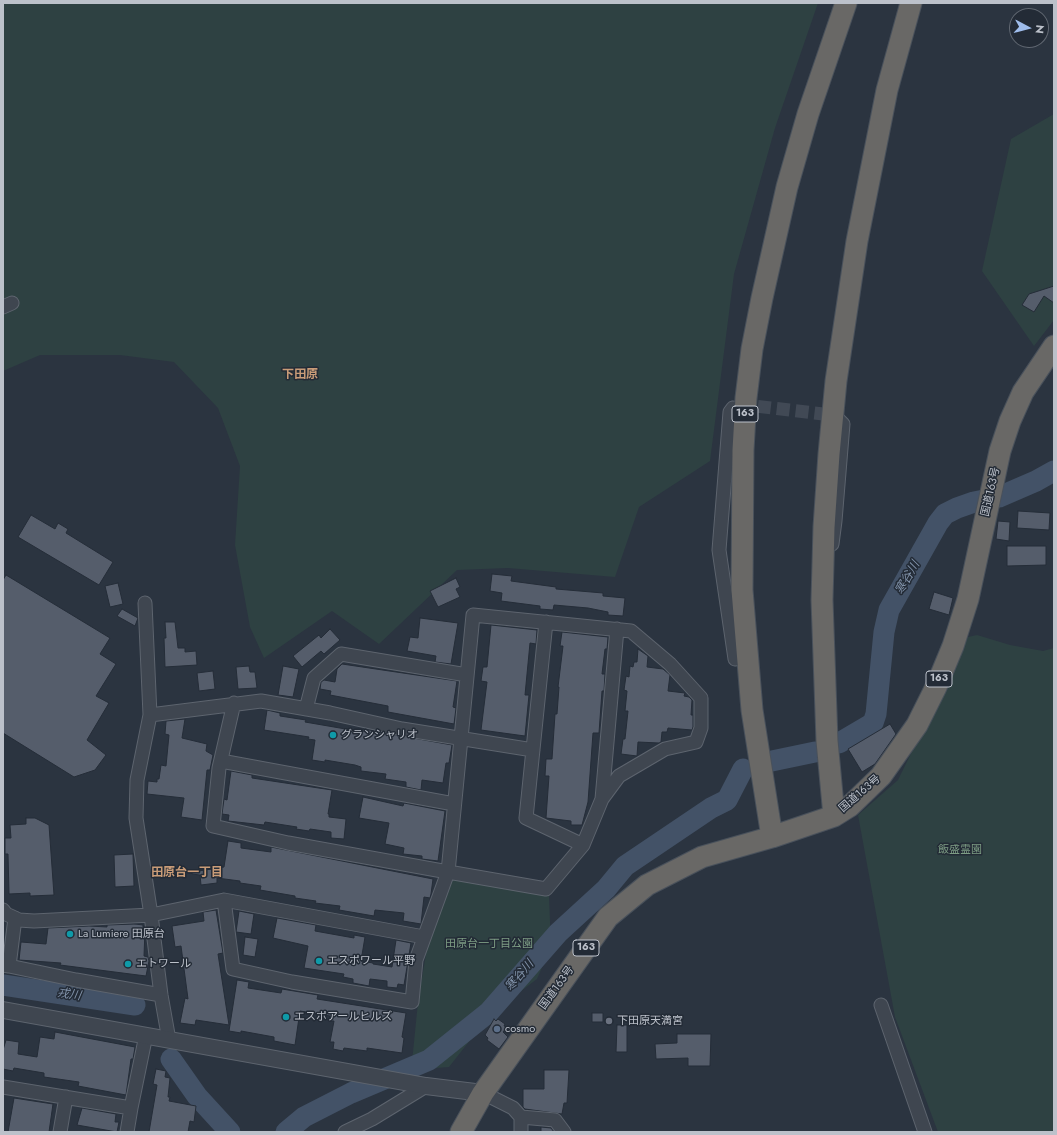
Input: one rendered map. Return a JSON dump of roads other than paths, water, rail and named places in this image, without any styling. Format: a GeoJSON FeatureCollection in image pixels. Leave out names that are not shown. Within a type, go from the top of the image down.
{"type":"FeatureCollection","features":[{"type":"Feature","properties":{"kind":"highway","name":"163"},"geometry":{"type":"LineString","coordinates":[[772,837],[733,592],[743,450],[752,349],[787,187],[808,114],[846,3]]}},
{"type":"Feature","properties":{"kind":"highway"},"geometry":{"type":"LineString","coordinates":[[834,816],[827,741],[822,600],[824,527],[829,454],[836,381],[845,313],[874,152],[887,90],[911,3]]}},
{"type":"Feature","properties":{"kind":"highway","name":"国道163号"},"geometry":{"type":"LineString","coordinates":[[461,1132],[483,1093],[608,917],[647,885],[702,857],[772,837],[834,816],[850,806],[881,776],[917,725],[936,687],[953,646],[968,599],[986,510],[1000,451],[1023,392],[1054,346]]}},
{"type":"Feature","properties":{"kind":"street"},"geometry":{"type":"LineString","coordinates":[[733,408],[730,412],[719,550],[733,592],[735,659]]}},
{"type":"Feature","properties":{"kind":"street"},"geometry":{"type":"LineString","coordinates":[[822,600],[836,521],[843,424],[839,420]]}},
{"type":"Feature","properties":{"kind":"street"},"geometry":{"type":"LineString","coordinates":[[145,603],[150,715],[137,780],[136,818],[151,915],[161,995],[169,1040]]}},
{"type":"Feature","properties":{"kind":"street"},"geometry":{"type":"LineString","coordinates":[[224,900],[234,969],[292,982],[412,1002],[416,960],[448,872],[468,675],[472,615],[631,630],[670,664],[701,698],[701,728],[696,742],[665,749],[619,776],[602,799],[583,845],[546,889],[448,872],[288,843],[213,826],[221,761],[234,703]]}},
{"type":"Feature","properties":{"kind":"street"},"geometry":{"type":"LineString","coordinates":[[546,622],[526,818],[583,845]]}},
{"type":"Feature","properties":{"kind":"street"},"geometry":{"type":"LineString","coordinates":[[602,799],[617,629]]}},
{"type":"Feature","properties":{"kind":"street"},"geometry":{"type":"LineString","coordinates":[[306,709],[314,678],[341,654],[468,675]]}},
{"type":"Feature","properties":{"kind":"street"},"geometry":{"type":"LineString","coordinates":[[150,715],[234,703],[261,701],[402,729],[533,750]]}},
{"type":"Feature","properties":{"kind":"street"},"geometry":{"type":"LineString","coordinates":[[221,761],[454,804]]}},
{"type":"Feature","properties":{"kind":"street"},"geometry":{"type":"LineString","coordinates":[[3,910],[6,914],[15,918],[34,921],[151,915],[224,900],[424,937]]}},
{"type":"Feature","properties":{"kind":"street"},"geometry":{"type":"LineString","coordinates":[[15,918],[6,965],[76,980],[161,995]]}},
{"type":"Feature","properties":{"kind":"street"},"geometry":{"type":"LineString","coordinates":[[881,1004],[925,1132]]}},
{"type":"Feature","properties":{"kind":"street"},"geometry":{"type":"LineString","coordinates":[[3,1010],[368,1076],[426,1086],[483,1093],[513,1108],[521,1117],[521,1132]]}},
{"type":"Feature","properties":{"kind":"street"},"geometry":{"type":"LineString","coordinates":[[127,1132],[146,1035]]}},
{"type":"Feature","properties":{"kind":"street"},"geometry":{"type":"LineString","coordinates":[[345,1132],[372,1119],[426,1086]]}},
{"type":"Feature","properties":{"kind":"street"},"geometry":{"type":"LineString","coordinates":[[3,1087],[132,1108]]}},
{"type":"Feature","properties":{"kind":"street"},"geometry":{"type":"LineString","coordinates":[[60,1132],[66,1097]]}},
{"type":"Feature","properties":{"kind":"street"},"geometry":{"type":"LineString","coordinates":[[521,1117],[555,1120],[564,1132]]}},
{"type":"Feature","properties":{"kind":"waterway","name":"寒谷川"},"geometry":{"type":"LineString","coordinates":[[839,743],[873,723],[876,714],[884,632],[889,610],[938,523],[945,514],[974,502],[999,497],[1036,481],[1054,471]]}},
{"type":"Feature","properties":{"kind":"waterway","name":"寒谷川"},"geometry":{"type":"LineString","coordinates":[[767,762],[815,752]]}},
{"type":"Feature","properties":{"kind":"waterway","name":"寒谷川"},"geometry":{"type":"LineString","coordinates":[[286,1132],[304,1117],[351,1093],[429,1060],[489,1012],[558,933],[606,889],[625,866],[711,808],[727,800],[743,769]]}},
{"type":"Feature","properties":{"kind":"waterway","name":"戎川"},"geometry":{"type":"LineString","coordinates":[[3,985],[135,1005]]}},
{"type":"Feature","properties":{"kind":"waterway","name":"戎川"},"geometry":{"type":"LineString","coordinates":[[171,1059],[197,1096],[230,1132]]}},
{"type":"Feature","properties":{"kind":"tunnel"},"geometry":{"type":"LineString","coordinates":[[739,408],[755,406],[823,414],[838,419]]}},
{"type":"Feature","properties":{"kind":"place","name":"グランシャリオ"},"geometry":{"type":"Point","coordinates":[333,735]}},
{"type":"Feature","properties":{"kind":"place","name":"La Lumiere 田原台"},"geometry":{"type":"Point","coordinates":[70,934]}},
{"type":"Feature","properties":{"kind":"place","name":"エスポワール平野"},"geometry":{"type":"Point","coordinates":[319,961]}},
{"type":"Feature","properties":{"kind":"place","name":"エトワール"},"geometry":{"type":"Point","coordinates":[128,964]}},
{"type":"Feature","properties":{"kind":"place","name":"エスポアールヒルズ"},"geometry":{"type":"Point","coordinates":[286,1017]}},
{"type":"Feature","properties":{"kind":"place","name":"下田原天満宮"},"geometry":{"type":"Point","coordinates":[609,1021]}},
{"type":"Feature","properties":{"kind":"place","name":"cosmo"},"geometry":{"type":"Point","coordinates":[497,1029]}},
{"type":"Feature","properties":{"kind":"district","name":"下田原"},"geometry":{"type":"Point","coordinates":[300,375]}},
{"type":"Feature","properties":{"kind":"district","name":"田原台一丁目"},"geometry":{"type":"Point","coordinates":[187,873]}},
{"type":"Feature","properties":{"kind":"park label","name":"飯盛霊園"},"geometry":{"type":"Point","coordinates":[960,850]}},
{"type":"Feature","properties":{"kind":"park label","name":"田原台一丁目公園"},"geometry":{"type":"Point","coordinates":[489,944]}}]}
